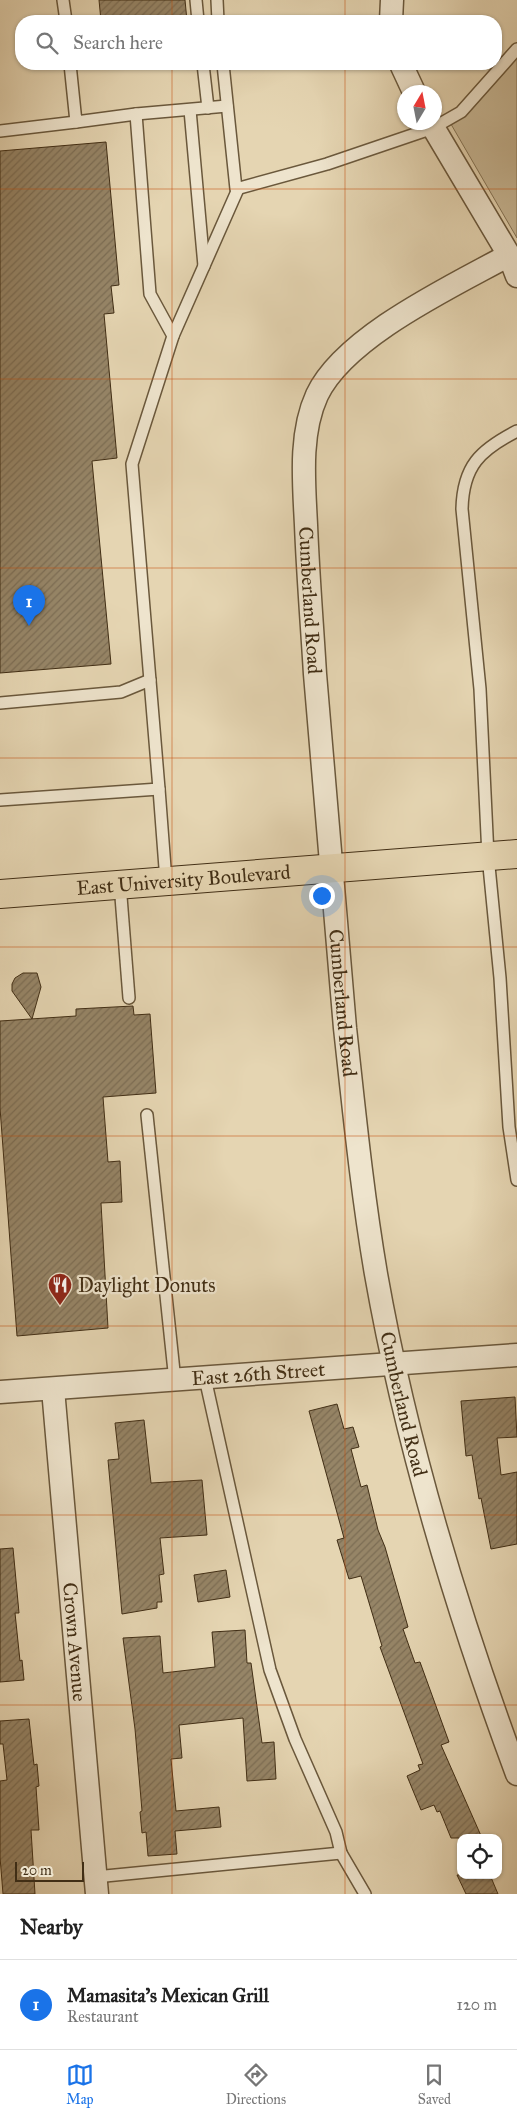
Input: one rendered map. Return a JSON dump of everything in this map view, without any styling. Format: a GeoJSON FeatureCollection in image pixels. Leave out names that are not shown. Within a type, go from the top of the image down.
{"type":"FeatureCollection","features":[{"type":"Feature","properties":{"kind":"main road","name":"East University Boulevard"},"geometry":{"type":"LineString","coordinates":[[0,894],[517,854]]}},
{"type":"Feature","properties":{"kind":"street"},"geometry":{"type":"LineString","coordinates":[[391,15],[392,0]]}},
{"type":"Feature","properties":{"kind":"street"},"geometry":{"type":"LineString","coordinates":[[404,70],[411,85]]}},
{"type":"Feature","properties":{"kind":"street"},"geometry":{"type":"LineString","coordinates":[[434,130],[513,266]]}},
{"type":"Feature","properties":{"kind":"street","name":"Cumberland Road"},"geometry":{"type":"LineString","coordinates":[[513,266],[431,298],[357,347],[328,376],[318,392],[307,430],[304,460],[305,503],[329,868],[356,1138],[376,1273],[394,1364],[421,1476],[463,1621],[517,1774]]}},
{"type":"Feature","properties":{"kind":"street","name":"East 26th Street"},"geometry":{"type":"LineString","coordinates":[[0,1392],[175,1381],[517,1355]]}},
{"type":"Feature","properties":{"kind":"street","name":"Crown Avenue"},"geometry":{"type":"LineString","coordinates":[[53,1389],[96,1885]]}},
{"type":"Feature","properties":{"kind":"lane"},"geometry":{"type":"LineString","coordinates":[[63,0],[65,15]]}},
{"type":"Feature","properties":{"kind":"lane"},"geometry":{"type":"LineString","coordinates":[[196,0],[197,15]]}},
{"type":"Feature","properties":{"kind":"lane"},"geometry":{"type":"LineString","coordinates":[[218,0],[218,15]]}},
{"type":"Feature","properties":{"kind":"lane"},"geometry":{"type":"LineString","coordinates":[[502,66],[517,49]]}},
{"type":"Feature","properties":{"kind":"lane"},"geometry":{"type":"LineString","coordinates":[[71,70],[76,122]]}},
{"type":"Feature","properties":{"kind":"lane"},"geometry":{"type":"LineString","coordinates":[[204,70],[208,108]]}},
{"type":"Feature","properties":{"kind":"lane"},"geometry":{"type":"LineString","coordinates":[[224,70],[236,189],[238,189]]}},
{"type":"Feature","properties":{"kind":"lane"},"geometry":{"type":"LineString","coordinates":[[442,120],[460,112],[498,70]]}},
{"type":"Feature","properties":{"kind":"lane"},"geometry":{"type":"LineString","coordinates":[[0,132],[136,114],[227,106]]}},
{"type":"Feature","properties":{"kind":"lane"},"geometry":{"type":"LineString","coordinates":[[190,110],[204,267]]}},
{"type":"Feature","properties":{"kind":"lane"},"geometry":{"type":"LineString","coordinates":[[136,114],[150,294],[173,336]]}},
{"type":"Feature","properties":{"kind":"lane"},"geometry":{"type":"LineString","coordinates":[[238,189],[328,164],[418,130]]}},
{"type":"Feature","properties":{"kind":"lane"},"geometry":{"type":"LineString","coordinates":[[166,880],[132,464],[173,336],[238,189]]}},
{"type":"Feature","properties":{"kind":"lane"},"geometry":{"type":"LineString","coordinates":[[517,431],[486,450],[470,468],[462,487],[462,509],[480,689],[488,856],[500,978],[509,1127],[517,1180]]}},
{"type":"Feature","properties":{"kind":"lane"},"geometry":{"type":"LineString","coordinates":[[0,703],[121,692],[150,680]]}},
{"type":"Feature","properties":{"kind":"lane"},"geometry":{"type":"LineString","coordinates":[[0,800],[159,789]]}},
{"type":"Feature","properties":{"kind":"lane"},"geometry":{"type":"LineString","coordinates":[[120,884],[129,998]]}},
{"type":"Feature","properties":{"kind":"lane"},"geometry":{"type":"LineString","coordinates":[[147,1115],[175,1381]]}},
{"type":"Feature","properties":{"kind":"lane"},"geometry":{"type":"LineString","coordinates":[[204,1378],[270,1670],[295,1739],[336,1832],[341,1853],[365,1894]]}},
{"type":"Feature","properties":{"kind":"lane"},"geometry":{"type":"LineString","coordinates":[[96,1885],[341,1853]]}},
{"type":"Feature","properties":{"kind":"shaded area"},"geometry":{"type":"Polygon","coordinates":[[[517,49],[517,238],[448,119],[496,70],[502,70],[502,64],[517,49]]]}},
{"type":"Feature","properties":{"kind":"building"},"geometry":{"type":"Polygon","coordinates":[[[99,0],[185,0],[186,15],[100,15],[99,0]]]}},
{"type":"Feature","properties":{"kind":"building"},"geometry":{"type":"Polygon","coordinates":[[[106,142],[119,285],[111,286],[114,313],[104,314],[117,458],[92,461],[111,664],[0,673],[0,151],[106,142]]]}},
{"type":"Feature","properties":{"kind":"building"},"geometry":{"type":"Polygon","coordinates":[[[23,973],[37,973],[41,987],[32,1019],[12,991],[12,984],[15,978],[23,973]]]}},
{"type":"Feature","properties":{"kind":"building"},"geometry":{"type":"Polygon","coordinates":[[[133,1006],[134,1015],[150,1014],[156,1093],[103,1097],[108,1162],[120,1161],[122,1202],[101,1203],[108,1328],[17,1336],[0,1108],[0,1021],[76,1016],[76,1009],[133,1006]]]}},
{"type":"Feature","properties":{"kind":"building"},"geometry":{"type":"Polygon","coordinates":[[[515,1397],[517,1437],[497,1438],[501,1475],[517,1472],[517,1544],[491,1549],[481,1498],[479,1499],[472,1455],[466,1456],[461,1401],[515,1397]]]}},
{"type":"Feature","properties":{"kind":"building"},"geometry":{"type":"Polygon","coordinates":[[[337,1404],[344,1429],[353,1427],[359,1447],[351,1449],[361,1487],[367,1485],[378,1530],[385,1547],[408,1627],[403,1629],[415,1663],[420,1662],[449,1742],[441,1745],[480,1834],[457,1834],[457,1838],[451,1838],[440,1811],[437,1812],[434,1805],[421,1810],[407,1776],[420,1770],[418,1765],[423,1764],[380,1647],[382,1646],[361,1576],[349,1579],[337,1540],[344,1538],[309,1411],[337,1404]]]}},
{"type":"Feature","properties":{"kind":"building"},"geometry":{"type":"Polygon","coordinates":[[[144,1420],[151,1483],[202,1480],[207,1535],[160,1538],[164,1574],[159,1575],[162,1602],[157,1602],[157,1608],[122,1614],[108,1460],[119,1459],[115,1423],[144,1420]]]}},
{"type":"Feature","properties":{"kind":"building"},"geometry":{"type":"Polygon","coordinates":[[[13,1548],[19,1613],[15,1613],[24,1680],[0,1682],[0,1549],[13,1548]]]}},
{"type":"Feature","properties":{"kind":"building"},"geometry":{"type":"Polygon","coordinates":[[[226,1570],[230,1597],[198,1602],[194,1575],[226,1570]]]}},
{"type":"Feature","properties":{"kind":"building"},"geometry":{"type":"Polygon","coordinates":[[[245,1630],[247,1663],[251,1663],[262,1743],[274,1742],[276,1779],[247,1781],[243,1718],[179,1725],[182,1758],[171,1759],[176,1811],[219,1807],[221,1827],[175,1831],[177,1854],[148,1856],[146,1832],[142,1833],[135,1729],[123,1638],[160,1636],[163,1673],[215,1667],[212,1632],[245,1630]]]}},
{"type":"Feature","properties":{"kind":"building"},"geometry":{"type":"Polygon","coordinates":[[[29,1719],[34,1765],[37,1764],[39,1786],[36,1787],[39,1830],[31,1830],[35,1894],[3,1894],[0,1857],[0,1781],[7,1780],[3,1744],[0,1744],[0,1721],[29,1719]]]}},
{"type":"Feature","properties":{"kind":"building"},"geometry":{"type":"Polygon","coordinates":[[[459,1879],[492,1879],[498,1894],[466,1894],[459,1879]]]}},
{"type":"Feature","properties":{"kind":"place","name":"Mamasita's Mexican Grill"},"geometry":{"type":"Point","coordinates":[29,626]}},
{"type":"Feature","properties":{"kind":"place","name":"Daylight Donuts"},"geometry":{"type":"Point","coordinates":[60,1306]}}]}
